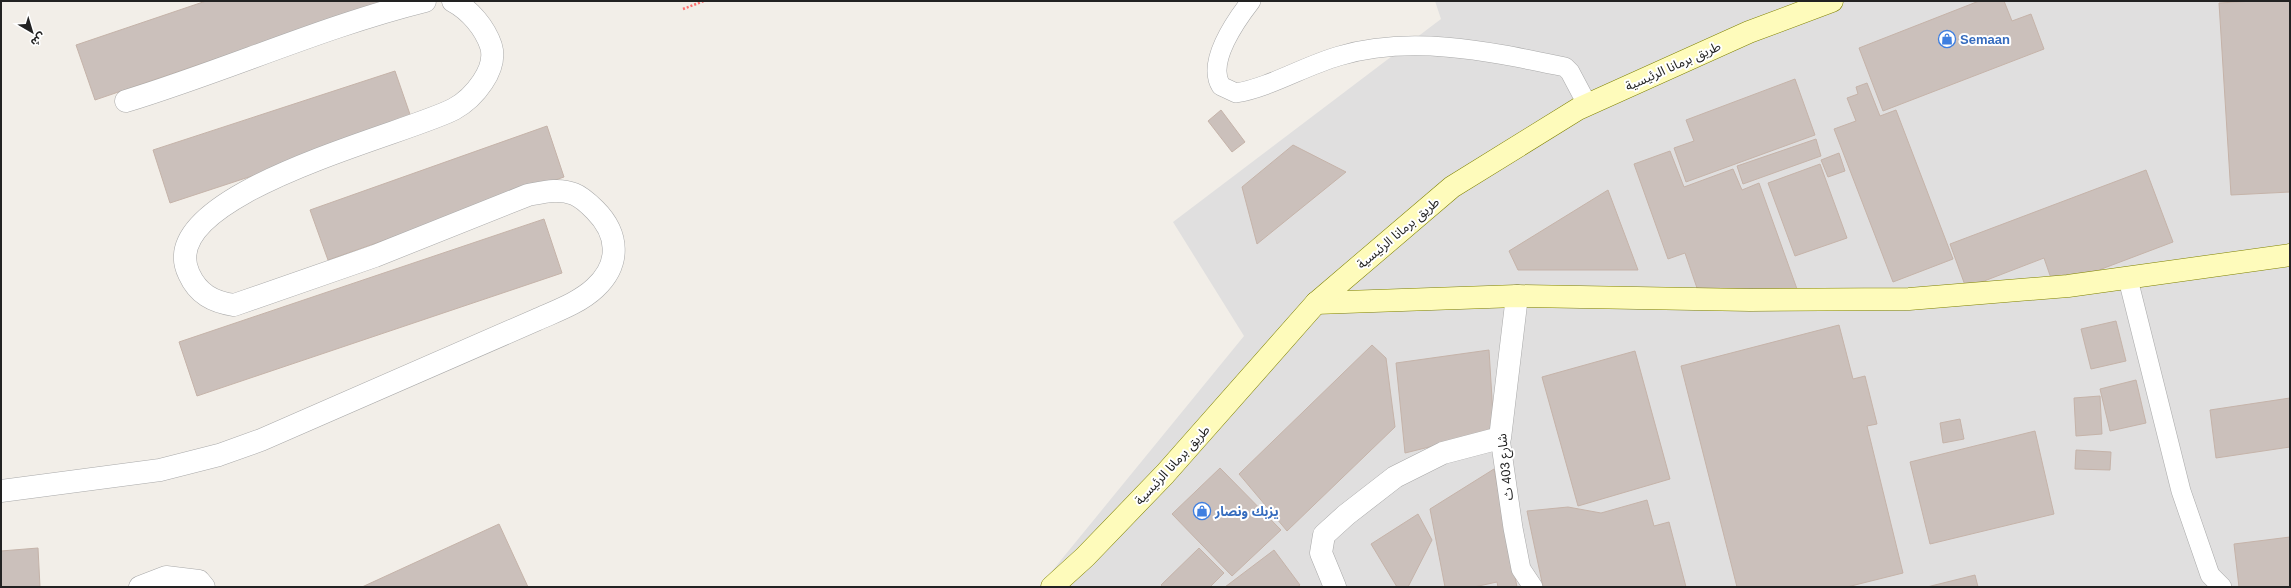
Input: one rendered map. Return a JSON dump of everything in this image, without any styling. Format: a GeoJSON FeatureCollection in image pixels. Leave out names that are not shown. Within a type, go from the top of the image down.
{"type":"FeatureCollection","features":[{"type":"Feature","properties":{"kind":"main road","name":"طريق برمانا الرئيسية"},"geometry":{"type":"LineString","coordinates":[[1052,587],[1085,557],[1165,474],[1316,303],[1452,187],[1587,104],[1749,32],[1832,1]]}},
{"type":"Feature","properties":{"kind":"main road"},"geometry":{"type":"LineString","coordinates":[[1316,303],[1517,296],[1750,300],[1909,299],[1992,293],[2128,279],[2159,272],[2290,255]]}},
{"type":"Feature","properties":{"kind":"street"},"geometry":{"type":"LineString","coordinates":[[126,101],[182,84],[338,28],[425,1]]}},
{"type":"Feature","properties":{"kind":"street"},"geometry":{"type":"LineString","coordinates":[[1,491],[160,470],[219,455],[262,440],[536,320],[578,301],[596,287],[614,258],[614,242],[608,227],[588,202],[574,194],[549,191],[528,194],[376,256],[234,305],[217,302],[194,285],[187,272],[185,258],[193,233],[223,206],[272,178],[299,165],[413,127],[455,108],[482,83],[491,69],[494,55],[489,40],[472,15],[453,1]]}},
{"type":"Feature","properties":{"kind":"street","name":"شارع 403 ث"},"geometry":{"type":"LineString","coordinates":[[1500,438],[1517,296]]}},
{"type":"Feature","properties":{"kind":"street"},"geometry":{"type":"LineString","coordinates":[[1335,587],[1321,554],[1322,547],[1324,535],[1346,514],[1395,477],[1443,453],[1500,438]]}},
{"type":"Feature","properties":{"kind":"street"},"geometry":{"type":"LineString","coordinates":[[140,587],[166,577],[199,581],[204,587]]}},
{"type":"Feature","properties":{"kind":"lane"},"geometry":{"type":"LineString","coordinates":[[1251,1],[1233,25],[1216,71],[1221,86],[1236,93],[1244,92],[1339,56],[1383,46],[1473,49],[1565,67],[1570,72],[1587,104]]}},
{"type":"Feature","properties":{"kind":"lane"},"geometry":{"type":"LineString","coordinates":[[2128,279],[2181,491],[2210,574],[2222,587]]}},
{"type":"Feature","properties":{"kind":"lane","name":"شارع 403 ث"},"geometry":{"type":"LineString","coordinates":[[1500,438],[1513,528],[1521,570],[1533,587]]}},
{"type":"Feature","properties":{"kind":"path"},"geometry":{"type":"LineString","coordinates":[[683,8],[704,1]]}},
{"type":"Feature","properties":{"kind":"shaded area"},"geometry":{"type":"Polygon","coordinates":[[[1435,1],[2290,1],[2290,587],[1039,587],[1244,336],[1173,222],[1441,19],[1435,1]]]}},
{"type":"Feature","properties":{"kind":"building"},"geometry":{"type":"Polygon","coordinates":[[[206,1],[385,1],[95,100],[76,45],[206,1]]]}},
{"type":"Feature","properties":{"kind":"building"},"geometry":{"type":"Polygon","coordinates":[[[1979,1],[2004,1],[2012,21],[2031,14],[2044,49],[1883,111],[1859,48],[1979,1]]]}},
{"type":"Feature","properties":{"kind":"building"},"geometry":{"type":"Polygon","coordinates":[[[2290,1],[2290,192],[2231,195],[2219,3],[2290,1]]]}},
{"type":"Feature","properties":{"kind":"building"},"geometry":{"type":"Polygon","coordinates":[[[395,71],[413,123],[170,203],[153,150],[395,71]]]}},
{"type":"Feature","properties":{"kind":"building"},"geometry":{"type":"Polygon","coordinates":[[[1795,79],[1815,135],[1686,182],[1674,148],[1694,141],[1686,120],[1795,79]]]}},
{"type":"Feature","properties":{"kind":"building"},"geometry":{"type":"Polygon","coordinates":[[[1867,83],[1880,116],[1896,110],[1953,259],[1893,282],[1834,129],[1856,121],[1847,98],[1858,94],[1856,87],[1867,83]]]}},
{"type":"Feature","properties":{"kind":"building"},"geometry":{"type":"Polygon","coordinates":[[[1221,110],[1245,142],[1232,152],[1208,121],[1221,110]]]}},
{"type":"Feature","properties":{"kind":"building"},"geometry":{"type":"Polygon","coordinates":[[[547,126],[564,177],[328,260],[310,210],[547,126]]]}},
{"type":"Feature","properties":{"kind":"building"},"geometry":{"type":"Polygon","coordinates":[[[1816,139],[1821,156],[1743,184],[1737,166],[1816,139]]]}},
{"type":"Feature","properties":{"kind":"building"},"geometry":{"type":"Polygon","coordinates":[[[1293,145],[1346,172],[1257,244],[1242,187],[1293,145]]]}},
{"type":"Feature","properties":{"kind":"building"},"geometry":{"type":"Polygon","coordinates":[[[1670,151],[1684,187],[1733,169],[1742,190],[1759,183],[1797,289],[1698,291],[1685,253],[1668,259],[1634,164],[1670,151]]]}},
{"type":"Feature","properties":{"kind":"building"},"geometry":{"type":"Polygon","coordinates":[[[1839,153],[1845,171],[1828,177],[1821,160],[1839,153]]]}},
{"type":"Feature","properties":{"kind":"building"},"geometry":{"type":"Polygon","coordinates":[[[1820,164],[1847,238],[1795,256],[1768,183],[1820,164]]]}},
{"type":"Feature","properties":{"kind":"building"},"geometry":{"type":"Polygon","coordinates":[[[2146,170],[2173,242],[2054,287],[2044,258],[1966,288],[1950,244],[2146,170]]]}},
{"type":"Feature","properties":{"kind":"building"},"geometry":{"type":"Polygon","coordinates":[[[1608,190],[1638,270],[1518,270],[1509,251],[1608,190]]]}},
{"type":"Feature","properties":{"kind":"building"},"geometry":{"type":"Polygon","coordinates":[[[544,219],[562,273],[197,396],[179,342],[544,219]]]}},
{"type":"Feature","properties":{"kind":"building"},"geometry":{"type":"Polygon","coordinates":[[[2116,321],[2126,361],[2091,369],[2081,329],[2116,321]]]}},
{"type":"Feature","properties":{"kind":"building"},"geometry":{"type":"Polygon","coordinates":[[[1839,325],[1853,379],[1865,376],[1877,424],[1867,426],[1903,573],[1847,587],[1737,587],[1681,366],[1839,325]]]}},
{"type":"Feature","properties":{"kind":"building"},"geometry":{"type":"Polygon","coordinates":[[[1372,345],[1386,358],[1395,427],[1287,531],[1239,474],[1372,345]]]}},
{"type":"Feature","properties":{"kind":"building"},"geometry":{"type":"Polygon","coordinates":[[[1489,350],[1494,431],[1405,453],[1396,363],[1489,350]]]}},
{"type":"Feature","properties":{"kind":"building"},"geometry":{"type":"Polygon","coordinates":[[[1635,351],[1670,479],[1578,506],[1542,377],[1635,351]]]}},
{"type":"Feature","properties":{"kind":"building"},"geometry":{"type":"Polygon","coordinates":[[[2136,380],[2146,423],[2110,431],[2100,389],[2136,380]]]}},
{"type":"Feature","properties":{"kind":"building"},"geometry":{"type":"Polygon","coordinates":[[[2100,396],[2102,434],[2076,436],[2074,398],[2100,396]]]}},
{"type":"Feature","properties":{"kind":"building"},"geometry":{"type":"Polygon","coordinates":[[[2290,398],[2290,447],[2216,458],[2210,410],[2290,398]]]}},
{"type":"Feature","properties":{"kind":"building"},"geometry":{"type":"Polygon","coordinates":[[[1960,419],[1964,439],[1943,443],[1940,423],[1960,419]]]}},
{"type":"Feature","properties":{"kind":"building"},"geometry":{"type":"Polygon","coordinates":[[[2035,431],[2054,514],[1930,544],[1910,462],[2035,431]]]}},
{"type":"Feature","properties":{"kind":"building"},"geometry":{"type":"Polygon","coordinates":[[[2076,450],[2111,452],[2110,470],[2075,469],[2076,450]]]}},
{"type":"Feature","properties":{"kind":"building"},"geometry":{"type":"Polygon","coordinates":[[[1220,468],[1281,530],[1232,576],[1172,514],[1220,468]]]}},
{"type":"Feature","properties":{"kind":"building"},"geometry":{"type":"Polygon","coordinates":[[[1494,469],[1517,587],[1498,587],[1497,582],[1474,587],[1445,587],[1430,509],[1494,469]]]}},
{"type":"Feature","properties":{"kind":"building"},"geometry":{"type":"Polygon","coordinates":[[[1647,500],[1654,526],[1669,522],[1686,587],[1543,587],[1527,511],[1568,507],[1601,513],[1647,500]]]}},
{"type":"Feature","properties":{"kind":"building"},"geometry":{"type":"Polygon","coordinates":[[[1418,514],[1432,540],[1408,587],[1397,587],[1371,544],[1418,514]]]}},
{"type":"Feature","properties":{"kind":"building"},"geometry":{"type":"Polygon","coordinates":[[[499,524],[528,587],[362,587],[499,524]]]}},
{"type":"Feature","properties":{"kind":"building"},"geometry":{"type":"Polygon","coordinates":[[[2290,537],[2290,587],[2239,587],[2234,544],[2290,537]]]}},
{"type":"Feature","properties":{"kind":"building"},"geometry":{"type":"Polygon","coordinates":[[[38,548],[40,587],[1,587],[1,551],[38,548]]]}},
{"type":"Feature","properties":{"kind":"building"},"geometry":{"type":"Polygon","coordinates":[[[1199,548],[1224,573],[1210,587],[1163,587],[1161,585],[1199,548]]]}},
{"type":"Feature","properties":{"kind":"building"},"geometry":{"type":"Polygon","coordinates":[[[1274,550],[1300,585],[1297,587],[1225,587],[1274,550]]]}},
{"type":"Feature","properties":{"kind":"building"},"geometry":{"type":"Polygon","coordinates":[[[1975,575],[1978,587],[1927,587],[1975,575]]]}},
{"type":"Feature","properties":{"kind":"place","name":"Semaan"},"geometry":{"type":"Point","coordinates":[1947,39]}},
{"type":"Feature","properties":{"kind":"place","name":"يزبك ونصار"},"geometry":{"type":"Point","coordinates":[1202,511]}}]}
